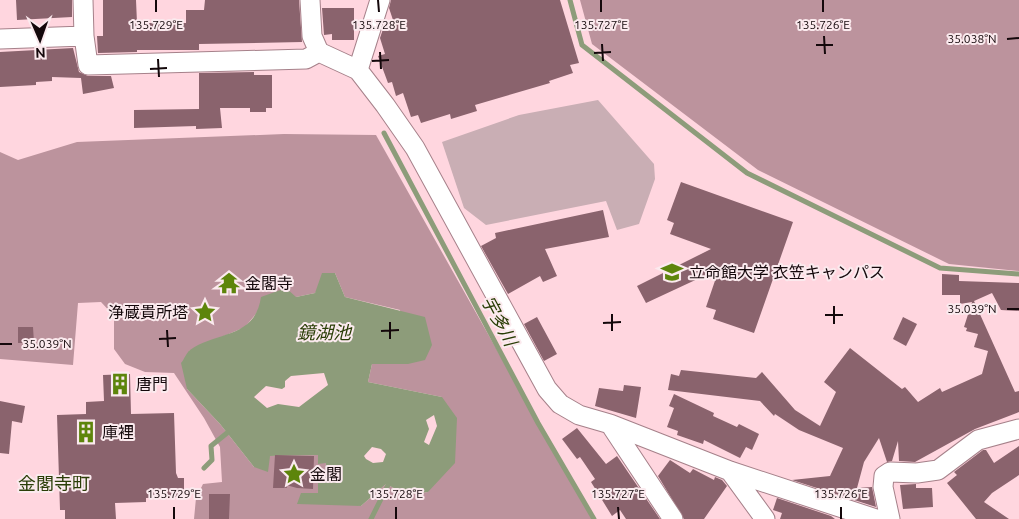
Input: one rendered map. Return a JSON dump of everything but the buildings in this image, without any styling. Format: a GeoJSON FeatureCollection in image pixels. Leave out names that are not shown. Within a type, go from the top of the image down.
{"type":"FeatureCollection","features":[{"type":"Feature","properties":{"kind":"street"},"geometry":{"type":"LineString","coordinates":[[83,0],[84,36],[88,65],[306,59],[318,52]]}},
{"type":"Feature","properties":{"kind":"street"},"geometry":{"type":"LineString","coordinates":[[310,0],[312,36],[318,52],[358,70],[415,148],[547,389],[560,404],[579,415],[610,424],[730,471],[865,517]]}},
{"type":"Feature","properties":{"kind":"street"},"geometry":{"type":"LineString","coordinates":[[358,70],[380,0]]}},
{"type":"Feature","properties":{"kind":"street"},"geometry":{"type":"LineString","coordinates":[[0,39],[84,36]]}},
{"type":"Feature","properties":{"kind":"street"},"geometry":{"type":"LineString","coordinates":[[610,424],[673,519]]}},
{"type":"Feature","properties":{"kind":"street"},"geometry":{"type":"LineString","coordinates":[[890,519],[883,487],[884,476],[890,472],[917,473],[938,470],[978,440],[1019,429]]}},
{"type":"Feature","properties":{"kind":"street"},"geometry":{"type":"LineString","coordinates":[[730,471],[765,519]]}},
{"type":"Feature","properties":{"kind":"shaded area"},"geometry":{"type":"Polygon","coordinates":[[[580,0],[1019,0],[1019,271],[949,264],[758,170],[592,44],[580,0]]]}},
{"type":"Feature","properties":{"kind":"shaded area"},"geometry":{"type":"Polygon","coordinates":[[[598,100],[654,164],[655,179],[639,224],[617,230],[606,201],[486,225],[464,208],[442,142],[519,115],[598,100]]]}},
{"type":"Feature","properties":{"kind":"shaded area"},"geometry":{"type":"Polygon","coordinates":[[[284,134],[376,135],[592,519],[194,519],[196,498],[203,484],[222,482],[220,447],[204,418],[174,373],[145,372],[125,364],[114,349],[114,316],[101,302],[78,303],[73,365],[0,359],[0,152],[18,160],[77,142],[284,134]],[[335,273],[315,293],[296,297],[259,310],[245,327],[189,351],[187,389],[220,424],[254,467],[270,456],[318,455],[326,463],[325,478],[318,478],[318,493],[361,506],[386,484],[407,495],[428,492],[442,397],[368,382],[372,364],[408,364],[400,310],[345,297],[335,273]]]}},
{"type":"Feature","properties":{"kind":"water","name":"鏡湖池"},"geometry":{"type":"Polygon","coordinates":[[[322,273],[335,273],[345,297],[425,317],[432,345],[425,360],[408,364],[372,364],[368,382],[442,397],[457,418],[455,463],[428,492],[407,495],[386,484],[361,506],[297,504],[301,493],[318,493],[318,478],[325,478],[326,463],[318,464],[318,455],[270,456],[268,472],[254,467],[220,424],[187,389],[181,363],[190,350],[200,344],[243,327],[257,311],[261,297],[286,288],[296,297],[315,293],[322,273]],[[324,373],[291,376],[285,381],[285,387],[282,389],[266,386],[254,397],[267,408],[278,404],[299,407],[328,385],[324,373]],[[434,415],[426,420],[429,429],[424,442],[429,445],[437,426],[434,415]],[[372,447],[364,456],[373,463],[383,462],[386,454],[381,449],[372,447]]]}},
{"type":"Feature","properties":{"kind":"waterway"},"geometry":{"type":"LineString","coordinates":[[570,0],[582,45],[747,173],[940,268],[1019,274]]}},
{"type":"Feature","properties":{"kind":"waterway","name":"宇多川"},"geometry":{"type":"LineString","coordinates":[[384,133],[538,423],[594,519]]}},
{"type":"Feature","properties":{"kind":"waterway"},"geometry":{"type":"LineString","coordinates":[[204,468],[212,460],[211,446],[227,433]]}},
{"type":"Feature","properties":{"kind":"waterway"},"geometry":{"type":"LineString","coordinates":[[371,519],[388,485]]}},
{"type":"Feature","properties":{"kind":"place","name":"立命館大学 衣笠キャンパス"},"geometry":{"type":"Point","coordinates":[672,272]}},
{"type":"Feature","properties":{"kind":"place","name":"金閣寺"},"geometry":{"type":"Point","coordinates":[229,283]}},
{"type":"Feature","properties":{"kind":"place","name":"浄蔵貴所塔"},"geometry":{"type":"Point","coordinates":[205,312]}},
{"type":"Feature","properties":{"kind":"place","name":"唐門"},"geometry":{"type":"Point","coordinates":[120,384]}},
{"type":"Feature","properties":{"kind":"place","name":"庫裡"},"geometry":{"type":"Point","coordinates":[86,432]}},
{"type":"Feature","properties":{"kind":"place","name":"金閣"},"geometry":{"type":"Point","coordinates":[294,474]}},
{"type":"Feature","properties":{"kind":"district","name":"金閣寺町"},"geometry":{"type":"Point","coordinates":[54,484]}}]}
